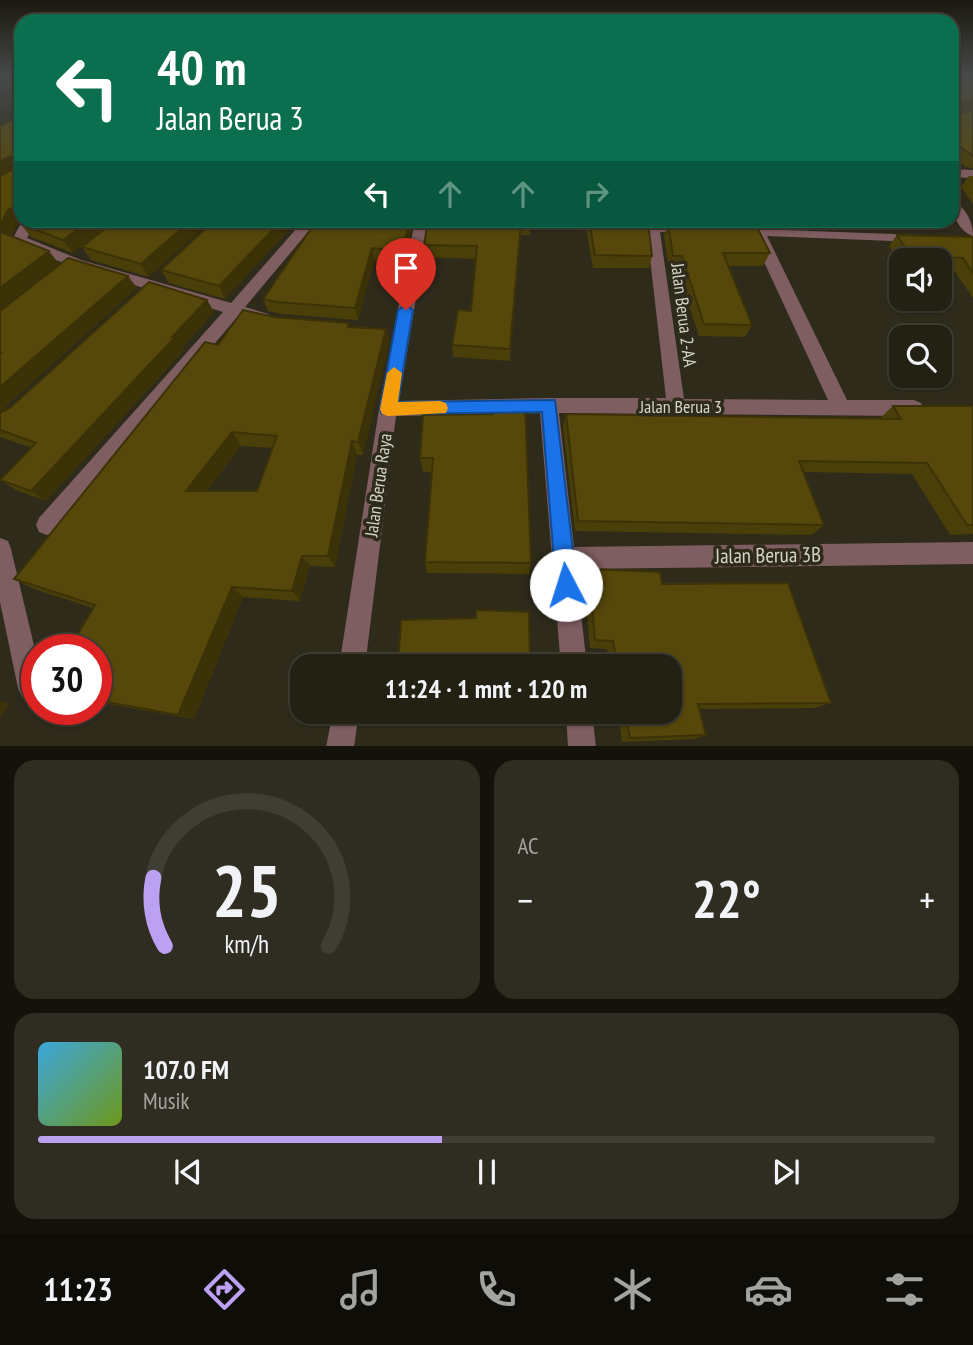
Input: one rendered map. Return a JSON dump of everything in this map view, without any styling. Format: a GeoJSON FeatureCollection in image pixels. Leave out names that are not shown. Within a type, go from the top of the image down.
{"type":"FeatureCollection","features":[{"type":"Feature","properties":{"kind":"street"},"geometry":{"type":"LineString","coordinates":[[959,214],[973,232]]}},
{"type":"Feature","properties":{"kind":"street"},"geometry":{"type":"LineString","coordinates":[[26,228],[19,240],[75,263],[160,281],[235,311],[281,323]]}},
{"type":"Feature","properties":{"kind":"street"},"geometry":{"type":"LineString","coordinates":[[47,525],[305,228]]}},
{"type":"Feature","properties":{"kind":"street","name":"Jalan Berua Raya"},"geometry":{"type":"LineString","coordinates":[[354,654],[388,409],[395,332],[419,228]]}},
{"type":"Feature","properties":{"kind":"street","name":"Jalan Berua 2-AA"},"geometry":{"type":"LineString","coordinates":[[654,228],[676,406]]}},
{"type":"Feature","properties":{"kind":"street"},"geometry":{"type":"LineString","coordinates":[[692,228],[734,228]]}},
{"type":"Feature","properties":{"kind":"street"},"geometry":{"type":"LineString","coordinates":[[756,228],[841,407]]}},
{"type":"Feature","properties":{"kind":"street"},"geometry":{"type":"LineString","coordinates":[[784,228],[934,239]]}},
{"type":"Feature","properties":{"kind":"street"},"geometry":{"type":"LineString","coordinates":[[866,228],[870,234]]}},
{"type":"Feature","properties":{"kind":"street"},"geometry":{"type":"LineString","coordinates":[[135,304],[160,281]]}},
{"type":"Feature","properties":{"kind":"street"},"geometry":{"type":"LineString","coordinates":[[550,405],[573,654]]}},
{"type":"Feature","properties":{"kind":"street","name":"Jalan Berua 3"},"geometry":{"type":"LineString","coordinates":[[388,409],[550,405],[933,408]]}},
{"type":"Feature","properties":{"kind":"street"},"geometry":{"type":"LineString","coordinates":[[0,550],[21,643]]}},
{"type":"Feature","properties":{"kind":"street","name":"Jalan Berua 3B"},"geometry":{"type":"LineString","coordinates":[[564,558],[973,553]]}},
{"type":"Feature","properties":{"kind":"street"},"geometry":{"type":"LineString","coordinates":[[340,746],[343,724]]}},
{"type":"Feature","properties":{"kind":"street"},"geometry":{"type":"LineString","coordinates":[[580,724],[582,746]]}},
{"type":"Feature","properties":{"kind":"building"},"geometry":{"type":"Polygon","coordinates":[[[973,111],[973,156],[959,146],[959,114],[973,111]]]}},
{"type":"Feature","properties":{"kind":"building"},"geometry":{"type":"Polygon","coordinates":[[[14,118],[14,156],[0,161],[0,127],[14,118]]]}},
{"type":"Feature","properties":{"kind":"building"},"geometry":{"type":"Polygon","coordinates":[[[14,156],[14,207],[8,210],[0,225],[0,176],[13,169],[14,156]]]}},
{"type":"Feature","properties":{"kind":"building"},"geometry":{"type":"Polygon","coordinates":[[[32,228],[79,228],[63,240],[32,228]]]}},
{"type":"Feature","properties":{"kind":"building"},"geometry":{"type":"Polygon","coordinates":[[[106,228],[182,228],[141,264],[82,247],[106,228]]]}},
{"type":"Feature","properties":{"kind":"building"},"geometry":{"type":"Polygon","coordinates":[[[206,228],[274,228],[219,286],[161,270],[206,228]]]}},
{"type":"Feature","properties":{"kind":"building"},"geometry":{"type":"Polygon","coordinates":[[[312,228],[408,228],[402,251],[372,248],[355,308],[263,299],[312,228]]]}},
{"type":"Feature","properties":{"kind":"building"},"geometry":{"type":"Polygon","coordinates":[[[427,228],[521,228],[510,349],[452,345],[458,310],[471,311],[477,246],[424,245],[427,228]]]}},
{"type":"Feature","properties":{"kind":"building"},"geometry":{"type":"Polygon","coordinates":[[[590,228],[649,228],[652,256],[595,255],[590,228]]]}},
{"type":"Feature","properties":{"kind":"building"},"geometry":{"type":"Polygon","coordinates":[[[669,228],[758,228],[770,253],[723,253],[752,325],[704,324],[682,256],[673,256],[669,228]]]}},
{"type":"Feature","properties":{"kind":"building"},"geometry":{"type":"Polygon","coordinates":[[[0,229],[1,232],[49,251],[0,288],[0,229]]]}},
{"type":"Feature","properties":{"kind":"building"},"geometry":{"type":"Polygon","coordinates":[[[897,235],[973,237],[973,273],[963,258],[952,257],[952,248],[905,248],[897,235]]]}},
{"type":"Feature","properties":{"kind":"building"},"geometry":{"type":"Polygon","coordinates":[[[68,258],[128,276],[0,387],[0,311],[68,258]]]}},
{"type":"Feature","properties":{"kind":"building"},"geometry":{"type":"Polygon","coordinates":[[[149,282],[207,300],[31,491],[0,480],[36,443],[0,430],[0,411],[10,408],[149,282]]]}},
{"type":"Feature","properties":{"kind":"building"},"geometry":{"type":"Polygon","coordinates":[[[243,310],[274,317],[349,323],[348,327],[386,329],[358,442],[352,441],[328,556],[302,556],[292,591],[232,587],[178,715],[112,703],[112,634],[78,634],[95,605],[14,579],[205,342],[218,345],[243,310]],[[232,432],[186,491],[257,491],[277,436],[232,432]]]}},
{"type":"Feature","properties":{"kind":"building"},"geometry":{"type":"Polygon","coordinates":[[[493,404],[525,404],[531,563],[425,562],[433,458],[420,458],[423,415],[493,414],[493,404]]]}},
{"type":"Feature","properties":{"kind":"building"},"geometry":{"type":"Polygon","coordinates":[[[893,406],[973,406],[973,525],[967,525],[927,463],[799,461],[824,525],[578,521],[566,414],[901,419],[893,406]]]}},
{"type":"Feature","properties":{"kind":"building"},"geometry":{"type":"Polygon","coordinates":[[[589,569],[660,572],[662,584],[788,583],[831,703],[698,704],[706,735],[630,738],[627,724],[682,724],[682,654],[616,654],[613,641],[595,640],[589,569]]]}},
{"type":"Feature","properties":{"kind":"building"},"geometry":{"type":"Polygon","coordinates":[[[476,610],[529,612],[530,654],[399,654],[401,620],[476,618],[476,610]]]}},
{"type":"Feature","properties":{"kind":"slow traffic"},"geometry":{"type":"LineString","coordinates":[[394,373],[388,409],[440,408]]}},
{"type":"Feature","properties":{"kind":"route"},"geometry":{"type":"LineString","coordinates":[[406,310],[388,409],[550,405],[566,585]]}}]}
